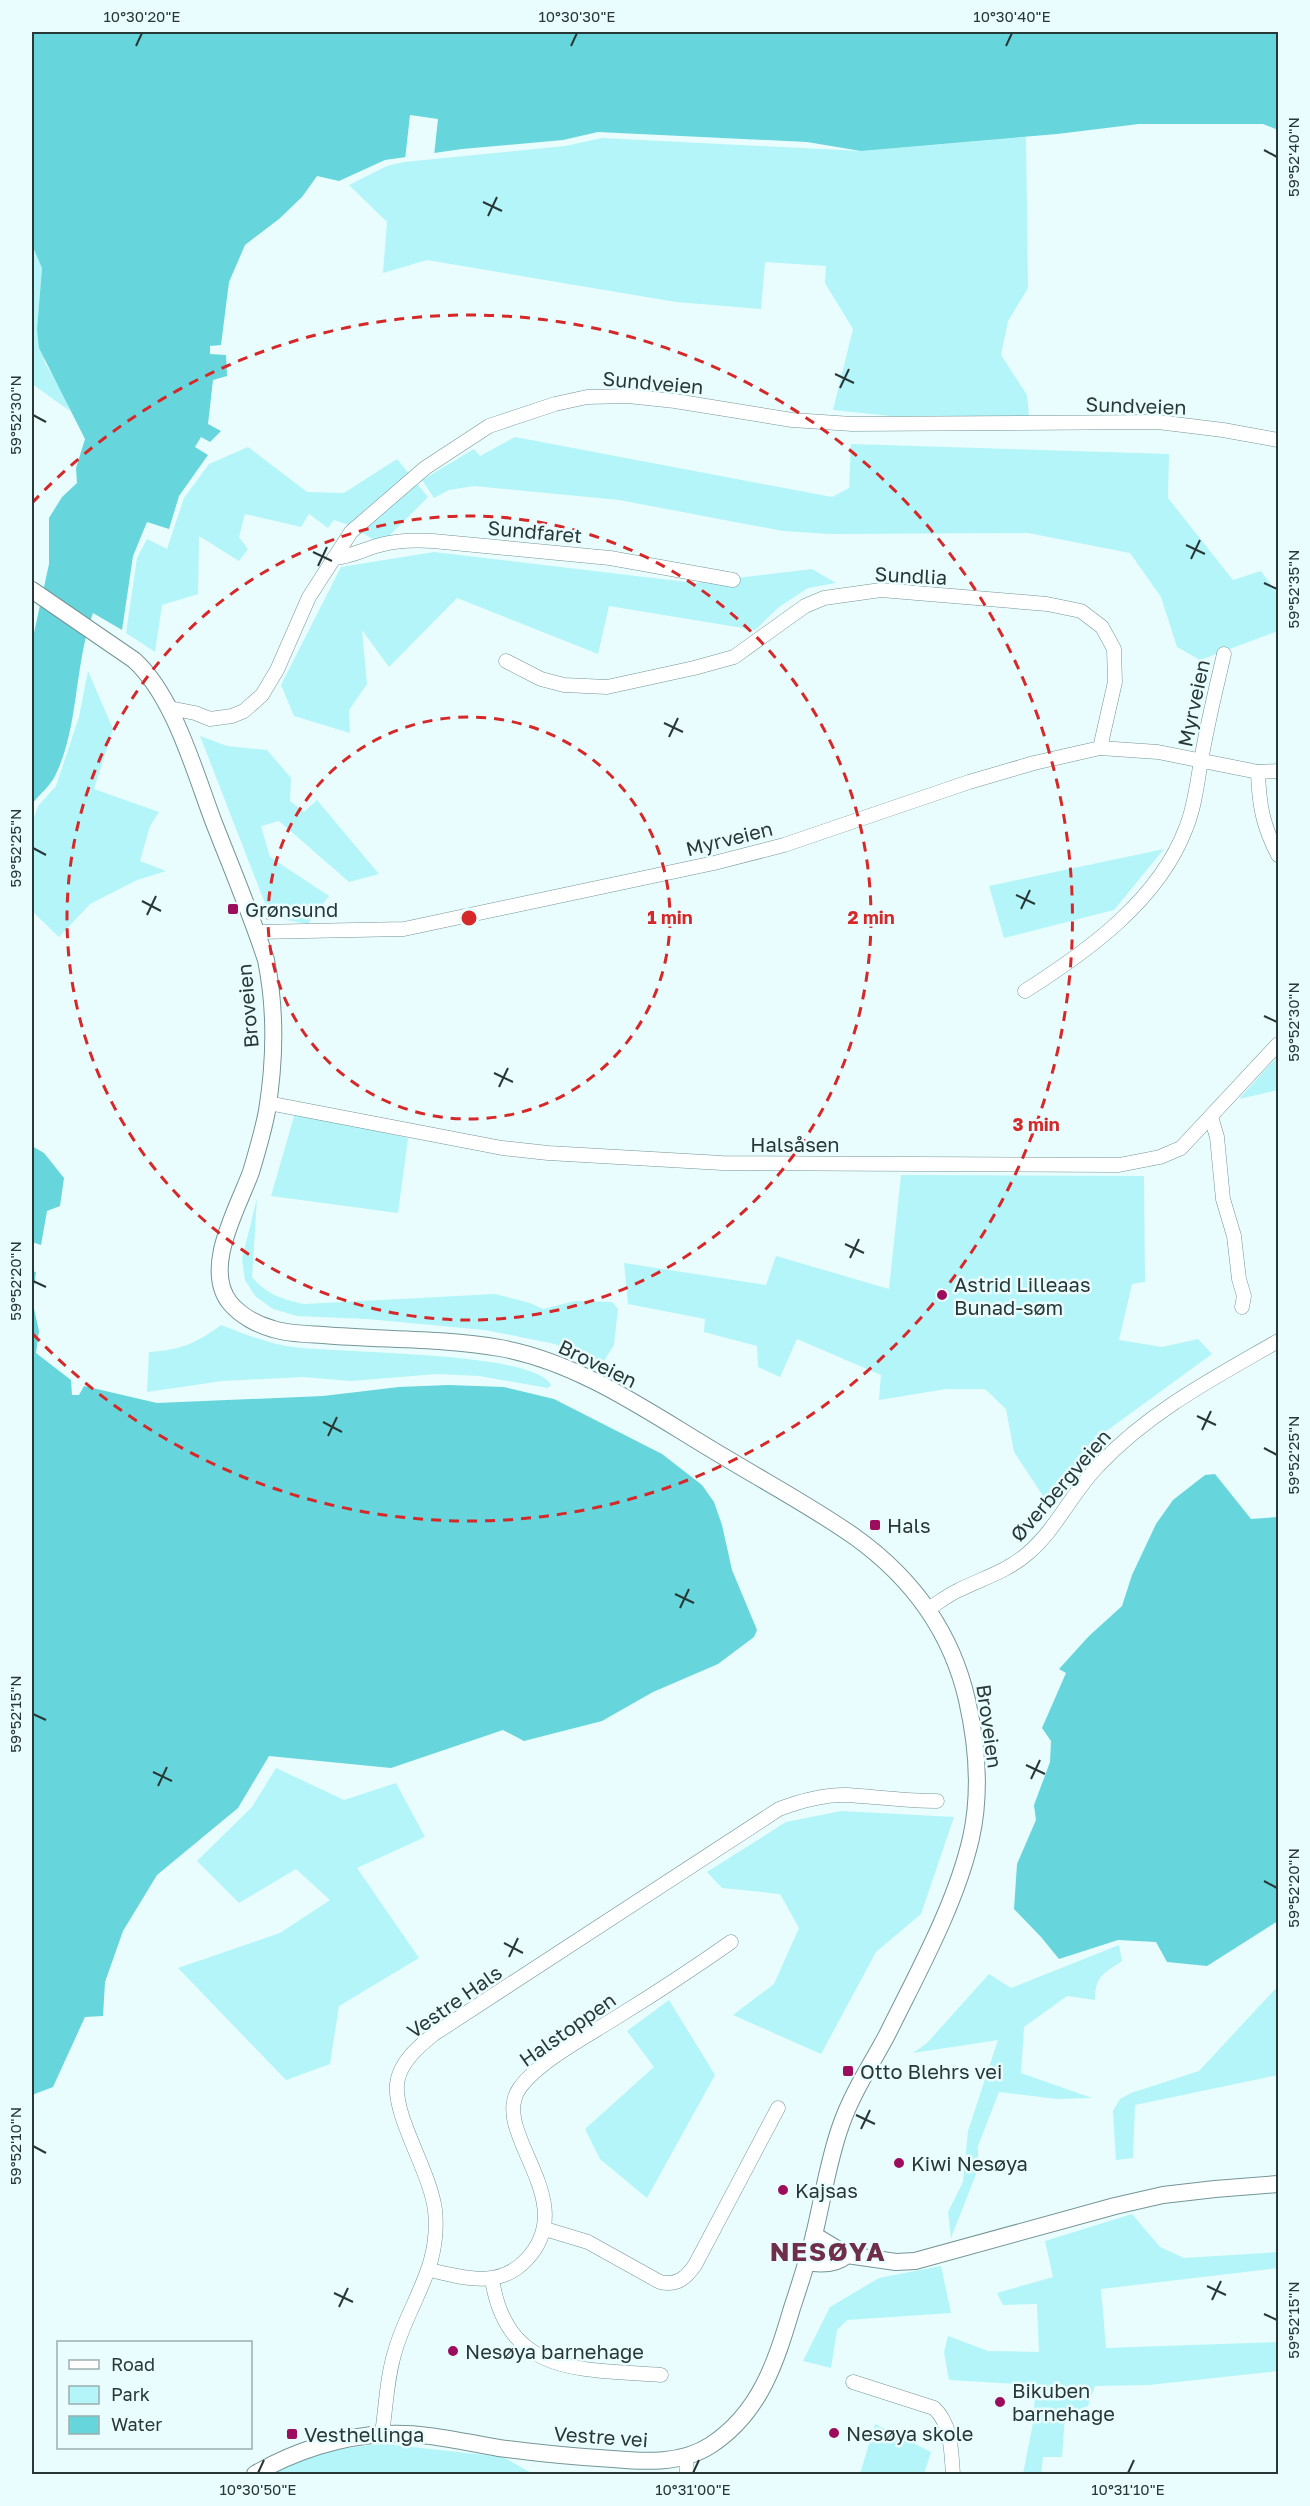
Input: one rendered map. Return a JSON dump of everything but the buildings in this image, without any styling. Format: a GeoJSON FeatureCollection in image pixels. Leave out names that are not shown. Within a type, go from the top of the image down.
{"type":"FeatureCollection","features":[{"type":"Feature","properties":{"kind":"street","name":"Sundveien"},"geometry":{"type":"LineString","coordinates":[[169,708],[210,719],[232,717],[244,711],[262,695],[277,670],[309,597],[334,558],[351,532],[371,513],[425,468],[489,426],[587,396],[628,396],[675,401],[792,420],[842,424],[1158,422],[1224,430],[1278,440]]}},
{"type":"Feature","properties":{"kind":"street","name":"Sundfaret"},"geometry":{"type":"LineString","coordinates":[[334,558],[348,557],[405,540],[433,541],[610,558],[733,580]]}},
{"type":"Feature","properties":{"kind":"street","name":"Broveien"},"geometry":{"type":"LineString","coordinates":[[32,590],[117,647],[148,674],[169,708],[257,932],[270,981],[273,1039],[268,1103],[255,1158],[221,1255],[223,1289],[229,1301],[245,1316],[263,1326],[286,1332],[453,1342],[502,1348],[581,1374],[837,1525],[893,1567],[928,1609],[954,1658],[963,1681],[970,1713],[977,1780],[973,1827],[960,1875],[940,1924],[844,2116],[826,2177],[814,2235]]}},
{"type":"Feature","properties":{"kind":"street","name":"Sundlia"},"geometry":{"type":"LineString","coordinates":[[506,661],[541,679],[564,686],[607,687],[734,657],[805,606],[824,598],[881,590],[1047,604],[1081,611],[1102,627],[1114,649],[1115,682],[1100,748]]}},
{"type":"Feature","properties":{"kind":"street","name":"Myrveien"},"geometry":{"type":"LineString","coordinates":[[1025,991],[1089,946],[1127,913],[1160,876],[1187,827],[1224,654]]}},
{"type":"Feature","properties":{"kind":"street","name":"Myrveien"},"geometry":{"type":"LineString","coordinates":[[257,932],[404,929],[706,865],[784,845],[969,782],[1100,748],[1158,752],[1258,772],[1278,771]]}},
{"type":"Feature","properties":{"kind":"street"},"geometry":{"type":"LineString","coordinates":[[1258,772],[1260,808],[1268,836],[1278,855]]}},
{"type":"Feature","properties":{"kind":"street","name":"Halsåsen"},"geometry":{"type":"LineString","coordinates":[[268,1103],[502,1148],[548,1153],[722,1163],[1119,1165],[1160,1157],[1181,1148],[1278,1044]]}},
{"type":"Feature","properties":{"kind":"street"},"geometry":{"type":"LineString","coordinates":[[1211,1117],[1217,1137],[1223,1199],[1234,1236],[1239,1279],[1244,1296],[1242,1307]]}},
{"type":"Feature","properties":{"kind":"street","name":"Øverbergveien"},"geometry":{"type":"LineString","coordinates":[[928,1609],[959,1590],[997,1575],[1027,1554],[1054,1525],[1096,1468],[1127,1436],[1189,1393],[1278,1341]]}},
{"type":"Feature","properties":{"kind":"street","name":"Vestre Hals"},"geometry":{"type":"LineString","coordinates":[[382,2434],[396,2349],[430,2270],[436,2232],[430,2184],[398,2102],[397,2084],[401,2070],[421,2043],[779,1809],[815,1798],[846,1795],[904,1801],[936,1801]]}},
{"type":"Feature","properties":{"kind":"street","name":"Halstoppen"},"geometry":{"type":"LineString","coordinates":[[545,2229],[544,2203],[539,2182],[515,2123],[513,2107],[518,2091],[529,2077],[566,2049],[731,1942]]}},
{"type":"Feature","properties":{"kind":"street"},"geometry":{"type":"LineString","coordinates":[[430,2270],[463,2277],[492,2279],[504,2277],[522,2265],[537,2247],[545,2229],[588,2242],[660,2282],[668,2284],[682,2281],[695,2265],[778,2108]]}},
{"type":"Feature","properties":{"kind":"street"},"geometry":{"type":"LineString","coordinates":[[814,2235],[847,2255],[896,2262],[915,2261],[1115,2206],[1163,2196],[1278,2184]]}},
{"type":"Feature","properties":{"kind":"street","name":"Vestre vei"},"geometry":{"type":"LineString","coordinates":[[255,2475],[284,2459],[320,2446],[382,2434],[405,2434],[604,2459],[654,2460],[686,2457],[704,2450],[736,2426],[752,2407],[775,2364],[814,2235]]}},
{"type":"Feature","properties":{"kind":"street"},"geometry":{"type":"LineString","coordinates":[[806,2262],[828,2263],[840,2260],[847,2255]]}},
{"type":"Feature","properties":{"kind":"street"},"geometry":{"type":"LineString","coordinates":[[492,2279],[494,2296],[504,2320],[526,2349],[544,2360],[571,2366],[661,2375]]}},
{"type":"Feature","properties":{"kind":"street"},"geometry":{"type":"LineString","coordinates":[[854,2382],[934,2408],[944,2418],[948,2428],[953,2475]]}},
{"type":"Feature","properties":{"kind":"street"},"geometry":{"type":"LineString","coordinates":[[686,2457],[687,2475]]}},
{"type":"Feature","properties":{"kind":"green space"},"geometry":{"type":"Polygon","coordinates":[[[1026,137],[1028,288],[1008,321],[1001,355],[1027,395],[1029,416],[929,420],[833,410],[853,329],[825,283],[826,266],[765,262],[761,309],[676,302],[427,260],[383,273],[387,222],[349,185],[387,166],[404,162],[565,146],[602,138],[861,151],[1026,137]]]}},
{"type":"Feature","properties":{"kind":"green space"},"geometry":{"type":"Polygon","coordinates":[[[32,245],[42,267],[37,329],[45,363],[63,393],[70,411],[32,384],[32,245]]]}},
{"type":"Feature","properties":{"kind":"green space"},"geometry":{"type":"Polygon","coordinates":[[[515,437],[832,497],[849,488],[851,444],[1169,454],[1168,498],[1233,580],[1261,571],[1278,595],[1278,631],[1200,660],[1177,647],[1161,597],[1130,553],[1028,533],[830,534],[783,531],[619,500],[474,486],[449,490],[434,498],[422,480],[474,449],[480,456],[515,437]]]}},
{"type":"Feature","properties":{"kind":"green space"},"geometry":{"type":"Polygon","coordinates":[[[248,447],[307,492],[344,493],[397,459],[428,497],[381,544],[349,525],[334,520],[328,528],[309,514],[301,527],[245,514],[239,537],[248,549],[239,561],[199,536],[198,594],[162,605],[155,652],[126,633],[137,558],[147,539],[167,549],[184,498],[209,464],[248,447]]]}},
{"type":"Feature","properties":{"kind":"green space"},"geometry":{"type":"Polygon","coordinates":[[[434,552],[695,583],[812,569],[836,583],[808,588],[779,607],[755,630],[609,606],[598,654],[457,598],[389,667],[362,630],[367,684],[349,710],[350,733],[294,716],[281,685],[341,567],[434,552]]]}},
{"type":"Feature","properties":{"kind":"green space"},"geometry":{"type":"Polygon","coordinates":[[[88,671],[113,729],[94,789],[159,812],[150,826],[140,861],[166,871],[137,880],[90,904],[59,937],[32,911],[32,822],[38,806],[56,786],[79,717],[88,671]]]}},
{"type":"Feature","properties":{"kind":"green space"},"geometry":{"type":"Polygon","coordinates":[[[200,736],[227,746],[267,750],[291,778],[290,801],[304,812],[317,800],[379,874],[349,882],[279,821],[261,826],[270,857],[329,896],[308,924],[287,920],[266,906],[200,736]]]}},
{"type":"Feature","properties":{"kind":"green space"},"geometry":{"type":"Polygon","coordinates":[[[1164,849],[1114,910],[1004,938],[989,886],[1164,849]]]}},
{"type":"Feature","properties":{"kind":"green space"},"geometry":{"type":"Polygon","coordinates":[[[1278,1056],[1278,1090],[1239,1099],[1278,1056]]]}},
{"type":"Feature","properties":{"kind":"green space"},"geometry":{"type":"Polygon","coordinates":[[[295,1113],[408,1138],[398,1213],[271,1196],[295,1113]]]}},
{"type":"Feature","properties":{"kind":"green space"},"geometry":{"type":"Polygon","coordinates":[[[901,1175],[1144,1176],[1145,1282],[1132,1284],[1119,1340],[1162,1347],[1198,1339],[1212,1354],[1090,1443],[1049,1505],[1014,1452],[1006,1409],[985,1389],[946,1389],[879,1400],[881,1375],[797,1339],[780,1377],[758,1367],[757,1346],[704,1332],[705,1319],[628,1304],[624,1263],[766,1285],[776,1256],[889,1289],[901,1175]]]}},
{"type":"Feature","properties":{"kind":"green space"},"geometry":{"type":"Polygon","coordinates":[[[257,1198],[252,1277],[264,1288],[282,1298],[304,1304],[495,1294],[530,1303],[543,1309],[575,1301],[612,1302],[618,1309],[614,1345],[602,1364],[555,1344],[485,1330],[367,1319],[297,1316],[273,1309],[255,1296],[245,1280],[242,1259],[257,1198]]]}},
{"type":"Feature","properties":{"kind":"green space"},"geometry":{"type":"Polygon","coordinates":[[[221,1325],[261,1340],[286,1346],[428,1355],[508,1365],[536,1374],[551,1385],[548,1388],[479,1376],[437,1374],[351,1381],[303,1377],[222,1381],[147,1392],[149,1352],[170,1350],[187,1345],[221,1325]]]}},
{"type":"Feature","properties":{"kind":"green space"},"geometry":{"type":"Polygon","coordinates":[[[276,1768],[344,1800],[396,1783],[425,1837],[357,1868],[419,1958],[339,2006],[330,2064],[286,2080],[178,1968],[280,1933],[330,1900],[296,1869],[239,1903],[197,1861],[252,1807],[276,1768]]]}},
{"type":"Feature","properties":{"kind":"green space"},"geometry":{"type":"Polygon","coordinates":[[[841,1811],[954,1817],[921,1914],[876,1952],[821,2054],[733,2015],[774,1984],[799,1928],[780,1894],[722,1888],[707,1872],[786,1822],[841,1811]]]}},
{"type":"Feature","properties":{"kind":"green space"},"geometry":{"type":"Polygon","coordinates":[[[1119,1945],[1122,1961],[1099,1980],[1095,2000],[1067,1996],[1024,2027],[1021,2073],[1092,2098],[1057,2099],[999,2092],[978,2146],[978,2169],[951,2238],[948,2212],[963,2182],[968,2131],[998,2040],[913,2053],[927,2043],[989,1974],[1011,1988],[1119,1945]]]}},
{"type":"Feature","properties":{"kind":"green space"},"geometry":{"type":"Polygon","coordinates":[[[1278,1986],[1278,2075],[1135,2105],[1133,2158],[1116,2160],[1113,2111],[1120,2099],[1131,2093],[1199,2071],[1278,1986]]]}},
{"type":"Feature","properties":{"kind":"green space"},"geometry":{"type":"Polygon","coordinates":[[[669,2000],[715,2075],[647,2198],[600,2159],[585,2129],[654,2067],[627,2031],[669,2000]]]}},
{"type":"Feature","properties":{"kind":"green space"},"geometry":{"type":"Polygon","coordinates":[[[1132,2214],[1160,2247],[1184,2258],[1278,2252],[1278,2268],[1101,2289],[1106,2348],[1278,2342],[1278,2371],[1149,2385],[1095,2386],[1088,2406],[1065,2414],[1062,2457],[1043,2457],[1041,2474],[1023,2474],[1034,2418],[1035,2385],[949,2380],[944,2352],[948,2336],[988,2351],[1039,2352],[1037,2304],[1003,2305],[997,2293],[1053,2277],[1045,2241],[1132,2214]]]}},
{"type":"Feature","properties":{"kind":"green space"},"geometry":{"type":"Polygon","coordinates":[[[941,2266],[951,2313],[847,2320],[837,2330],[831,2368],[803,2361],[830,2307],[879,2278],[941,2266]]]}},
{"type":"Feature","properties":{"kind":"green space"},"geometry":{"type":"Polygon","coordinates":[[[875,2424],[931,2452],[924,2474],[860,2474],[875,2424]]]}},
{"type":"Feature","properties":{"kind":"green space"},"geometry":{"type":"Polygon","coordinates":[[[385,2444],[503,2457],[533,2474],[270,2474],[298,2461],[326,2453],[385,2444]]]}},
{"type":"Feature","properties":{"kind":"water"},"geometry":{"type":"Polygon","coordinates":[[[32,32],[1278,32],[1278,130],[1263,124],[1139,124],[1057,134],[861,151],[807,142],[598,132],[563,140],[462,149],[385,160],[339,181],[317,176],[302,197],[279,219],[245,245],[229,282],[221,345],[210,346],[210,354],[226,355],[227,376],[213,380],[208,424],[221,431],[210,442],[201,437],[195,447],[208,455],[179,496],[169,529],[147,522],[133,556],[122,630],[93,613],[82,654],[73,717],[63,757],[53,780],[32,804],[32,642],[49,564],[49,518],[62,497],[77,483],[76,468],[85,439],[39,348],[37,329],[42,268],[32,245],[32,32]]]}},
{"type":"Feature","properties":{"kind":"water"},"geometry":{"type":"Polygon","coordinates":[[[32,1146],[44,1153],[64,1178],[60,1206],[47,1211],[41,1245],[32,1242],[32,1146]]]}},
{"type":"Feature","properties":{"kind":"water"},"geometry":{"type":"Polygon","coordinates":[[[32,1271],[36,1272],[32,1300],[32,1271]]]}},
{"type":"Feature","properties":{"kind":"water"},"geometry":{"type":"Polygon","coordinates":[[[32,1300],[39,1331],[36,1353],[71,1380],[72,1395],[79,1395],[84,1386],[157,1403],[323,1396],[399,1387],[448,1385],[504,1387],[554,1399],[662,1454],[702,1485],[714,1502],[722,1525],[732,1570],[757,1630],[754,1637],[718,1664],[653,1692],[602,1721],[524,1741],[503,1730],[391,1768],[269,1756],[238,1808],[157,1875],[123,1931],[105,1982],[103,2016],[85,2017],[53,2087],[32,2095],[32,1300]]]}},
{"type":"Feature","properties":{"kind":"water"},"geometry":{"type":"Polygon","coordinates":[[[1215,1474],[1251,1519],[1278,1517],[1278,1921],[1207,1966],[1167,1962],[1156,1942],[1118,1940],[1059,1959],[1014,1909],[1017,1864],[1036,1820],[1034,1805],[1050,1762],[1051,1741],[1042,1728],[1066,1673],[1059,1669],[1089,1636],[1122,1606],[1132,1575],[1156,1524],[1173,1500],[1205,1475],[1215,1474]]]}},
{"type":"Feature","properties":{"kind":"pier"},"geometry":{"type":"Polygon","coordinates":[[[410,115],[438,119],[434,156],[405,160],[410,115]]]}},
{"type":"Feature","properties":{"kind":"place","name":"Grønsund"},"geometry":{"type":"Point","coordinates":[233,909]}},
{"type":"Feature","properties":{"kind":"place","name":"Astrid Lilleaas Bunad-søm"},"geometry":{"type":"Point","coordinates":[942,1295]}},
{"type":"Feature","properties":{"kind":"place","name":"Hals"},"geometry":{"type":"Point","coordinates":[875,1525]}},
{"type":"Feature","properties":{"kind":"place","name":"Otto Blehrs vei"},"geometry":{"type":"Point","coordinates":[848,2071]}},
{"type":"Feature","properties":{"kind":"place","name":"Kiwi Nesøya"},"geometry":{"type":"Point","coordinates":[899,2163]}},
{"type":"Feature","properties":{"kind":"place","name":"Kajsas"},"geometry":{"type":"Point","coordinates":[783,2190]}},
{"type":"Feature","properties":{"kind":"place","name":"Nesøya barnehage"},"geometry":{"type":"Point","coordinates":[453,2351]}},
{"type":"Feature","properties":{"kind":"place","name":"Bikuben barnehage"},"geometry":{"type":"Point","coordinates":[1000,2402]}},
{"type":"Feature","properties":{"kind":"place","name":"Nesøya skole"},"geometry":{"type":"Point","coordinates":[834,2433]}},
{"type":"Feature","properties":{"kind":"place","name":"Vesthellinga"},"geometry":{"type":"Point","coordinates":[292,2434]}},
{"type":"Feature","properties":{"kind":"district","name":"NESØYA"},"geometry":{"type":"Point","coordinates":[828,2251]}}]}
